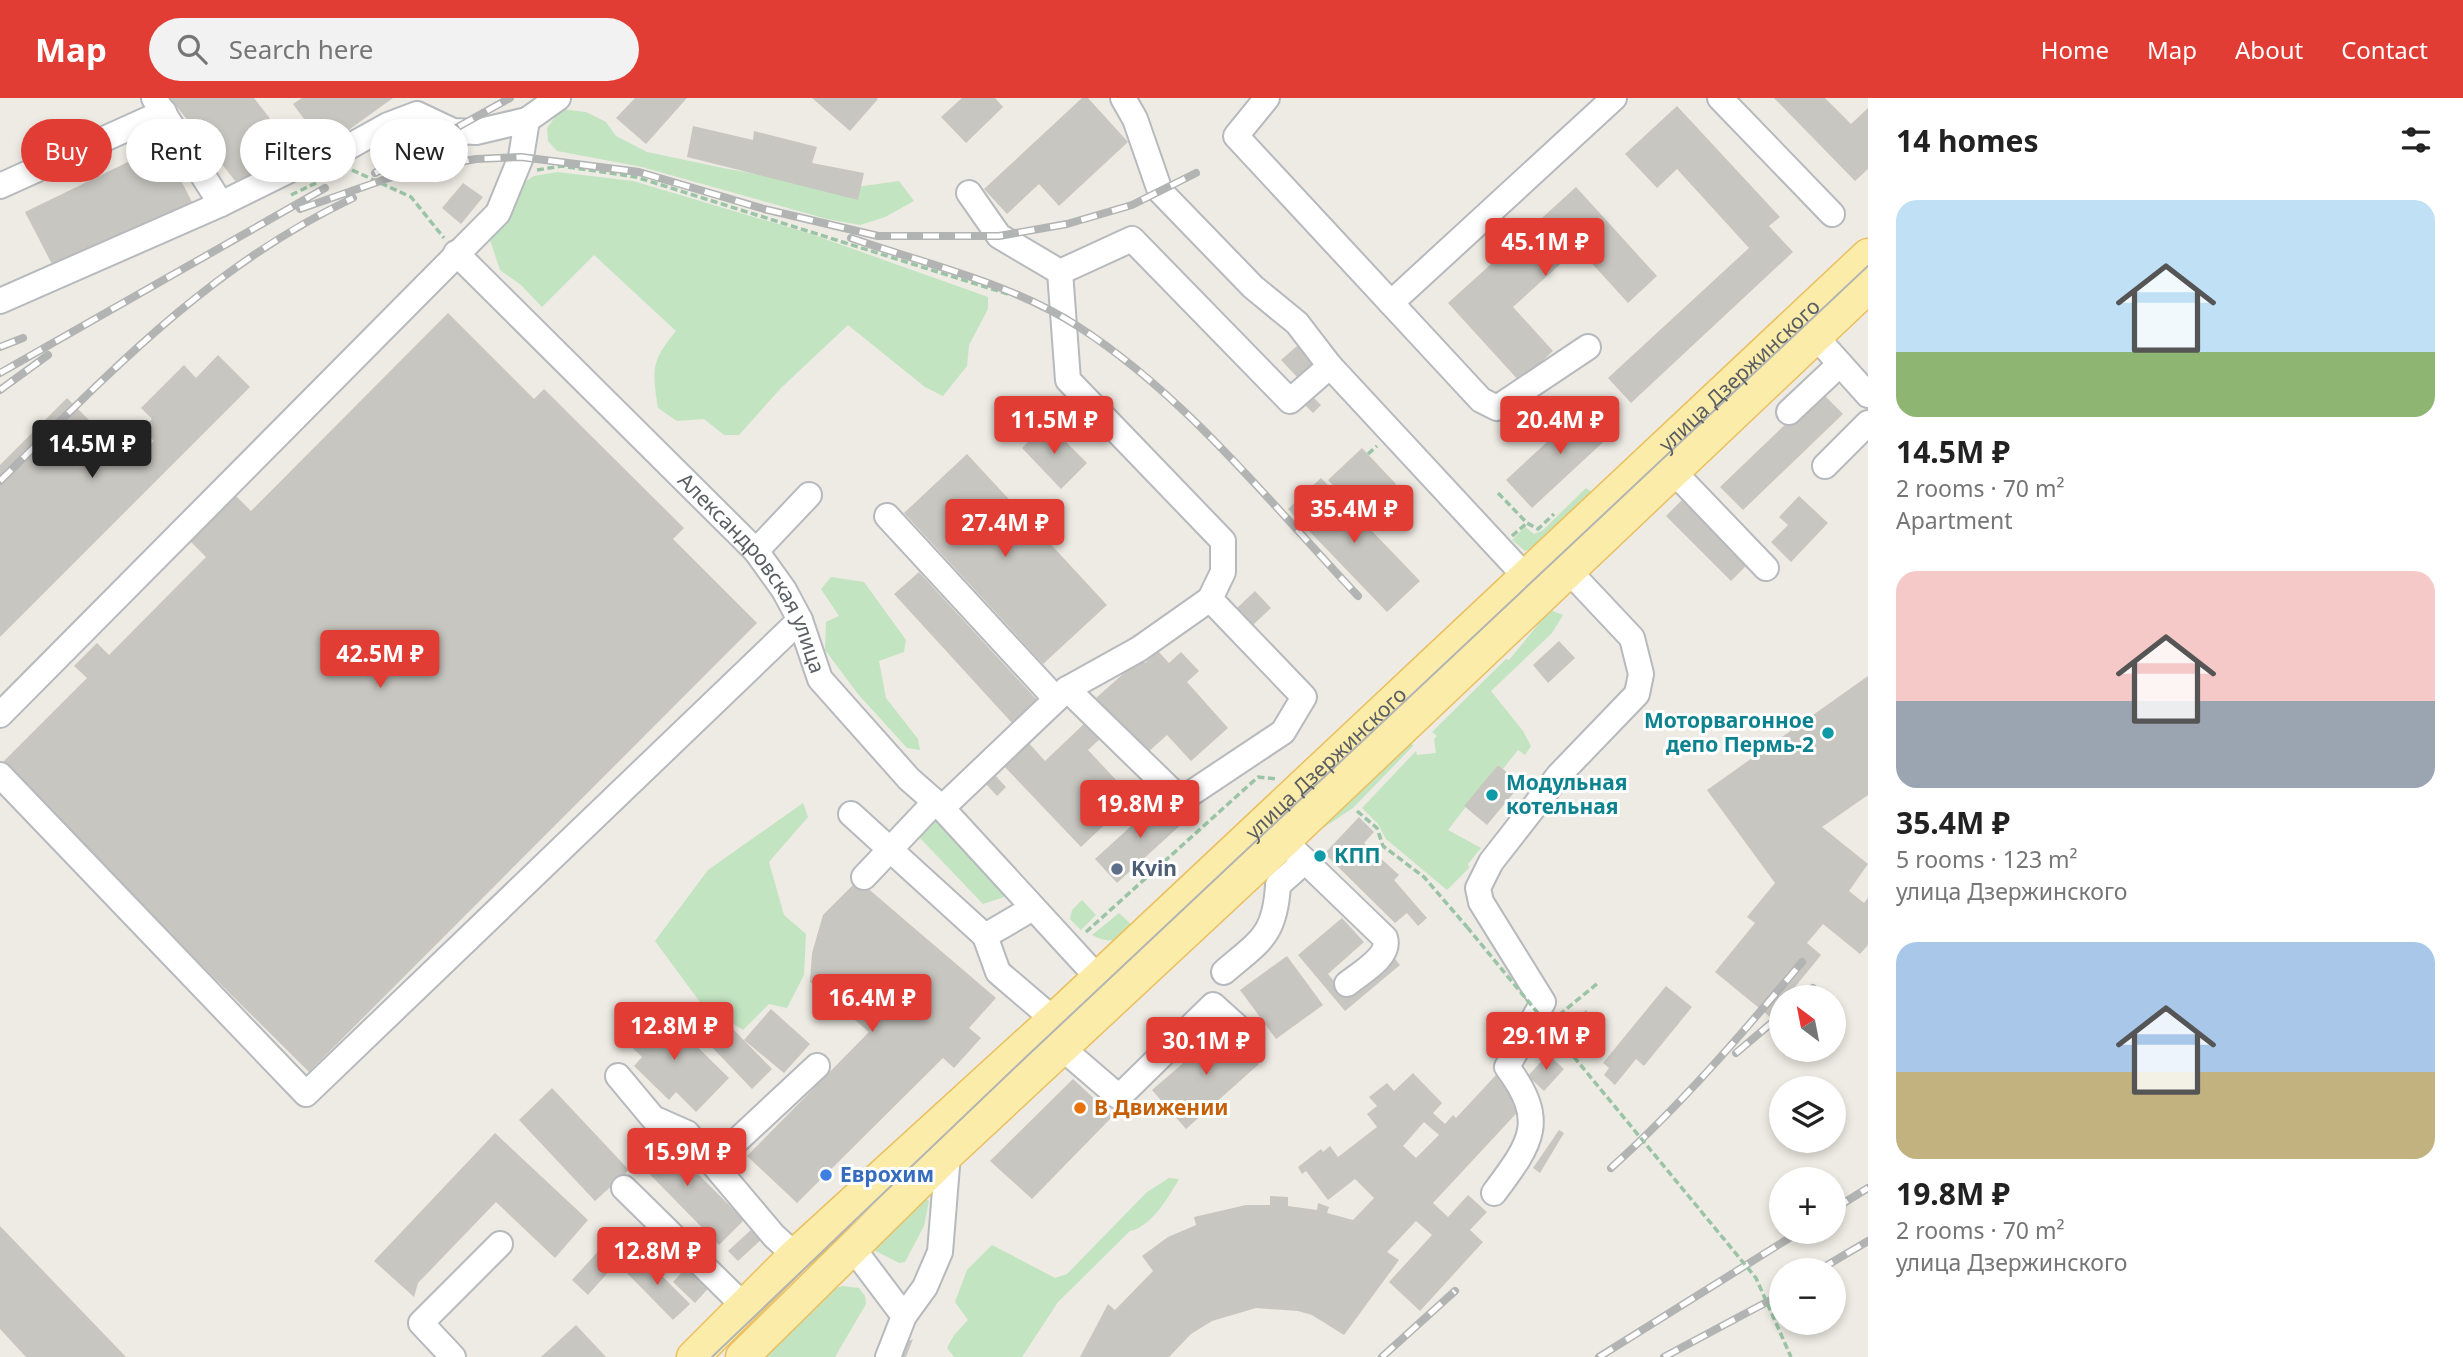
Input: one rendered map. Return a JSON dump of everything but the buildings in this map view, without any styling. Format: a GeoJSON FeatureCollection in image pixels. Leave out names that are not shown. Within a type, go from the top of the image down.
{"type":"FeatureCollection","features":[{"type":"Feature","properties":{"kind":"main road","name":"улица Дзержинского"},"geometry":{"type":"LineString","coordinates":[[693,1357],[742,1304],[795,1255],[1284,840],[1534,586],[1868,255]]}},
{"type":"Feature","properties":{"kind":"main road","name":"улица Дзержинского"},"geometry":{"type":"LineString","coordinates":[[1534,586],[1568,570],[1868,287]]}},
{"type":"Feature","properties":{"kind":"main road","name":"улица Дзержинского"},"geometry":{"type":"LineString","coordinates":[[742,1357],[948,1154],[1058,1034]]}},
{"type":"Feature","properties":{"kind":"street"},"geometry":{"type":"LineString","coordinates":[[0,301],[221,204],[304,163],[325,160],[388,125],[417,114],[453,131],[476,132],[527,120],[558,98]]}},
{"type":"Feature","properties":{"kind":"street"},"geometry":{"type":"LineString","coordinates":[[1124,98],[1135,119],[1160,191],[1253,287],[1324,347],[1436,485],[1534,586]]}},
{"type":"Feature","properties":{"kind":"street"},"geometry":{"type":"LineString","coordinates":[[1267,98],[1236,135],[1481,400],[1497,408],[1588,347]]}},
{"type":"Feature","properties":{"kind":"street"},"geometry":{"type":"LineString","coordinates":[[1391,303],[1614,98]]}},
{"type":"Feature","properties":{"kind":"street"},"geometry":{"type":"LineString","coordinates":[[1720,98],[1832,214]]}},
{"type":"Feature","properties":{"kind":"street"},"geometry":{"type":"LineString","coordinates":[[0,186],[159,105],[221,204]]}},
{"type":"Feature","properties":{"kind":"street"},"geometry":{"type":"LineString","coordinates":[[0,715],[498,213],[521,157],[527,120]]}},
{"type":"Feature","properties":{"kind":"street"},"geometry":{"type":"LineString","coordinates":[[969,193],[999,236],[1060,272]]}},
{"type":"Feature","properties":{"kind":"street"},"geometry":{"type":"LineString","coordinates":[[1060,272],[1132,239],[1290,401],[1324,347]]}},
{"type":"Feature","properties":{"kind":"street","name":"Александровская улица"},"geometry":{"type":"LineString","coordinates":[[456,253],[756,551],[784,590],[800,620],[820,679],[909,779],[939,805],[1107,988]]}},
{"type":"Feature","properties":{"kind":"street"},"geometry":{"type":"LineString","coordinates":[[864,877],[888,851],[1061,694],[1139,649],[1210,599],[1223,572],[1223,541],[1068,380],[1060,272]]}},
{"type":"Feature","properties":{"kind":"street"},"geometry":{"type":"LineString","coordinates":[[1816,337],[1868,395]]}},
{"type":"Feature","properties":{"kind":"street"},"geometry":{"type":"LineString","coordinates":[[1789,412],[1840,364]]}},
{"type":"Feature","properties":{"kind":"street"},"geometry":{"type":"LineString","coordinates":[[1825,466],[1868,423]]}},
{"type":"Feature","properties":{"kind":"street"},"geometry":{"type":"LineString","coordinates":[[1673,471],[1766,568]]}},
{"type":"Feature","properties":{"kind":"street"},"geometry":{"type":"LineString","coordinates":[[756,551],[809,495]]}},
{"type":"Feature","properties":{"kind":"street"},"geometry":{"type":"LineString","coordinates":[[887,516],[1061,694],[1181,800],[1283,732],[1304,697],[1210,599]]}},
{"type":"Feature","properties":{"kind":"street"},"geometry":{"type":"LineString","coordinates":[[1494,1193],[1521,1156],[1531,1127],[1531,1108],[1521,1086],[1507,1067],[1543,1002],[1481,902],[1478,888],[1491,863],[1559,775],[1637,694],[1642,674],[1632,638],[1568,570]]}},
{"type":"Feature","properties":{"kind":"street"},"geometry":{"type":"LineString","coordinates":[[0,775],[306,1094],[800,620]]}},
{"type":"Feature","properties":{"kind":"street"},"geometry":{"type":"LineString","coordinates":[[851,814],[888,851],[985,936],[998,972],[1119,1097],[1213,1005],[1242,1031]]}},
{"type":"Feature","properties":{"kind":"street"},"geometry":{"type":"LineString","coordinates":[[1224,972],[1268,933],[1275,916],[1284,840]]}},
{"type":"Feature","properties":{"kind":"street"},"geometry":{"type":"LineString","coordinates":[[1284,840],[1382,934],[1386,942],[1383,954],[1347,984]]}},
{"type":"Feature","properties":{"kind":"street"},"geometry":{"type":"LineString","coordinates":[[985,936],[1033,908]]}},
{"type":"Feature","properties":{"kind":"street"},"geometry":{"type":"LineString","coordinates":[[714,1162],[817,1066]]}},
{"type":"Feature","properties":{"kind":"street"},"geometry":{"type":"LineString","coordinates":[[618,1076],[653,1118],[687,1133],[774,1236],[795,1255]]}},
{"type":"Feature","properties":{"kind":"street"},"geometry":{"type":"LineString","coordinates":[[888,1357],[904,1316],[925,1287],[940,1252],[948,1154]]}},
{"type":"Feature","properties":{"kind":"street"},"geometry":{"type":"LineString","coordinates":[[624,1188],[742,1304]]}},
{"type":"Feature","properties":{"kind":"street"},"geometry":{"type":"LineString","coordinates":[[453,1357],[421,1323],[500,1244]]}},
{"type":"Feature","properties":{"kind":"street"},"geometry":{"type":"LineString","coordinates":[[852,1247],[904,1316]]}},
{"type":"Feature","properties":{"kind":"path"},"geometry":{"type":"LineString","coordinates":[[514,173],[562,166],[636,177],[1011,295]]}},
{"type":"Feature","properties":{"kind":"path"},"geometry":{"type":"LineString","coordinates":[[356,170],[365,178],[377,180],[411,197],[456,253]]}},
{"type":"Feature","properties":{"kind":"path"},"geometry":{"type":"LineString","coordinates":[[284,198],[320,182]]}},
{"type":"Feature","properties":{"kind":"path"},"geometry":{"type":"LineString","coordinates":[[1498,493],[1527,523],[1538,529],[1558,510]]}},
{"type":"Feature","properties":{"kind":"path"},"geometry":{"type":"LineString","coordinates":[[1520,528],[1527,523]]}},
{"type":"Feature","properties":{"kind":"path"},"geometry":{"type":"LineString","coordinates":[[1086,932],[1258,777],[1279,779]]}},
{"type":"Feature","properties":{"kind":"path"},"geometry":{"type":"LineString","coordinates":[[1357,811],[1377,828],[1383,846],[1424,877],[1468,927],[1756,1278],[1791,1357]]}},
{"type":"Feature","properties":{"kind":"path"},"geometry":{"type":"LineString","coordinates":[[1548,1025],[1598,984]]}},
{"type":"Feature","properties":{"kind":"green space"},"geometry":{"type":"Polygon","coordinates":[[[561,109],[586,112],[606,122],[616,136],[647,152],[842,189],[899,181],[914,201],[885,217],[860,225],[827,219],[642,167],[557,151],[548,141],[547,128],[561,109]]]}},
{"type":"Feature","properties":{"kind":"green space"},"geometry":{"type":"Polygon","coordinates":[[[557,172],[633,181],[808,233],[988,297],[988,309],[969,345],[967,366],[943,396],[925,387],[848,325],[781,388],[739,435],[724,435],[704,419],[677,421],[658,408],[654,375],[662,350],[676,331],[594,255],[542,307],[521,285],[500,270],[490,240],[507,216],[520,185],[534,176],[557,172]]]}},
{"type":"Feature","properties":{"kind":"green space"},"geometry":{"type":"Polygon","coordinates":[[[1586,488],[1593,493],[1536,547],[1525,551],[1512,540],[1525,527],[1534,534],[1542,531],[1586,488]]]}},
{"type":"Feature","properties":{"kind":"green space"},"geometry":{"type":"Polygon","coordinates":[[[831,577],[864,582],[906,640],[904,652],[879,661],[886,698],[918,739],[920,750],[907,748],[858,694],[825,650],[826,622],[839,616],[821,589],[831,577]]]}},
{"type":"Feature","properties":{"kind":"green space"},"geometry":{"type":"Polygon","coordinates":[[[1550,610],[1563,615],[1552,633],[1491,691],[1523,731],[1531,746],[1525,755],[1518,750],[1503,769],[1498,765],[1448,830],[1481,848],[1468,864],[1469,868],[1447,890],[1386,839],[1378,824],[1362,808],[1416,751],[1417,755],[1436,753],[1434,739],[1437,736],[1432,732],[1506,659],[1509,660],[1550,610]]]}},
{"type":"Feature","properties":{"kind":"green space"},"geometry":{"type":"Polygon","coordinates":[[[1410,738],[1413,746],[1353,808],[1308,838],[1410,738]]]}},
{"type":"Feature","properties":{"kind":"green space"},"geometry":{"type":"Polygon","coordinates":[[[803,803],[808,817],[769,862],[784,915],[806,934],[804,975],[787,1008],[769,1004],[743,1030],[700,1002],[655,941],[708,870],[803,803]]]}},
{"type":"Feature","properties":{"kind":"green space"},"geometry":{"type":"Polygon","coordinates":[[[941,814],[1007,891],[1004,897],[983,904],[919,837],[941,814]]]}},
{"type":"Feature","properties":{"kind":"green space"},"geometry":{"type":"Polygon","coordinates":[[[1082,900],[1096,915],[1081,930],[1070,919],[1072,910],[1082,900]]]}},
{"type":"Feature","properties":{"kind":"green space"},"geometry":{"type":"Polygon","coordinates":[[[1119,913],[1135,928],[1115,940],[1105,940],[1092,935],[1119,913]]]}},
{"type":"Feature","properties":{"kind":"green space"},"geometry":{"type":"Polygon","coordinates":[[[1169,1178],[1179,1179],[1158,1211],[1145,1224],[1130,1231],[1058,1302],[1022,1357],[954,1357],[947,1348],[954,1335],[968,1320],[955,1302],[967,1270],[992,1245],[1055,1278],[1067,1274],[1147,1192],[1169,1178]]]}},
{"type":"Feature","properties":{"kind":"green space"},"geometry":{"type":"Polygon","coordinates":[[[925,1197],[929,1201],[924,1226],[905,1262],[899,1263],[872,1249],[925,1197]]]}},
{"type":"Feature","properties":{"kind":"green space"},"geometry":{"type":"Polygon","coordinates":[[[842,1286],[859,1288],[865,1296],[866,1304],[835,1357],[762,1357],[834,1289],[842,1286]]]}},
{"type":"Feature","properties":{"kind":"tram line"},"geometry":{"type":"LineString","coordinates":[[712,1357],[1025,1058],[1868,266]]}},
{"type":"Feature","properties":{"kind":"railway"},"geometry":{"type":"LineString","coordinates":[[468,121],[510,98]]}},
{"type":"Feature","properties":{"kind":"railway"},"geometry":{"type":"LineString","coordinates":[[300,209],[409,171],[476,159],[521,157],[639,172],[764,209],[878,236],[999,236],[1067,224],[1132,205],[1196,173]]}},
{"type":"Feature","properties":{"kind":"railway"},"geometry":{"type":"LineString","coordinates":[[0,373],[325,188]]}},
{"type":"Feature","properties":{"kind":"railway"},"geometry":{"type":"LineString","coordinates":[[0,481],[122,361],[207,289],[301,225],[353,198]]}},
{"type":"Feature","properties":{"kind":"railway"},"geometry":{"type":"LineString","coordinates":[[851,238],[997,286],[1079,327],[1156,385],[1192,418],[1358,596]]}},
{"type":"Feature","properties":{"kind":"railway"},"geometry":{"type":"LineString","coordinates":[[0,347],[23,338]]}},
{"type":"Feature","properties":{"kind":"railway"},"geometry":{"type":"LineString","coordinates":[[0,390],[48,355]]}},
{"type":"Feature","properties":{"kind":"railway"},"geometry":{"type":"LineString","coordinates":[[1611,1168],[1710,1068],[1802,962]]}},
{"type":"Feature","properties":{"kind":"railway"},"geometry":{"type":"LineString","coordinates":[[1736,1053],[1769,1025]]}},
{"type":"Feature","properties":{"kind":"railway"},"geometry":{"type":"LineString","coordinates":[[1846,1202],[1868,1188]]}},
{"type":"Feature","properties":{"kind":"railway"},"geometry":{"type":"LineString","coordinates":[[1839,1258],[1868,1241]]}},
{"type":"Feature","properties":{"kind":"railway"},"geometry":{"type":"LineString","coordinates":[[1599,1357],[1780,1244]]}},
{"type":"Feature","properties":{"kind":"railway"},"geometry":{"type":"LineString","coordinates":[[1382,1357],[1455,1291]]}},
{"type":"Feature","properties":{"kind":"railway"},"geometry":{"type":"LineString","coordinates":[[1664,1357],[1769,1301]]}},
{"type":"Feature","properties":{"kind":"place","name":"Моторвагонное депо Пермь-2"},"geometry":{"type":"Point","coordinates":[1828,733]}},
{"type":"Feature","properties":{"kind":"place","name":"Модульная котельная"},"geometry":{"type":"Point","coordinates":[1492,795]}},
{"type":"Feature","properties":{"kind":"place","name":"КПП"},"geometry":{"type":"Point","coordinates":[1320,856]}},
{"type":"Feature","properties":{"kind":"place","name":"Kvin"},"geometry":{"type":"Point","coordinates":[1117,869]}},
{"type":"Feature","properties":{"kind":"place","name":"В Движении"},"geometry":{"type":"Point","coordinates":[1080,1108]}},
{"type":"Feature","properties":{"kind":"place","name":"Еврохим"},"geometry":{"type":"Point","coordinates":[826,1175]}}]}
